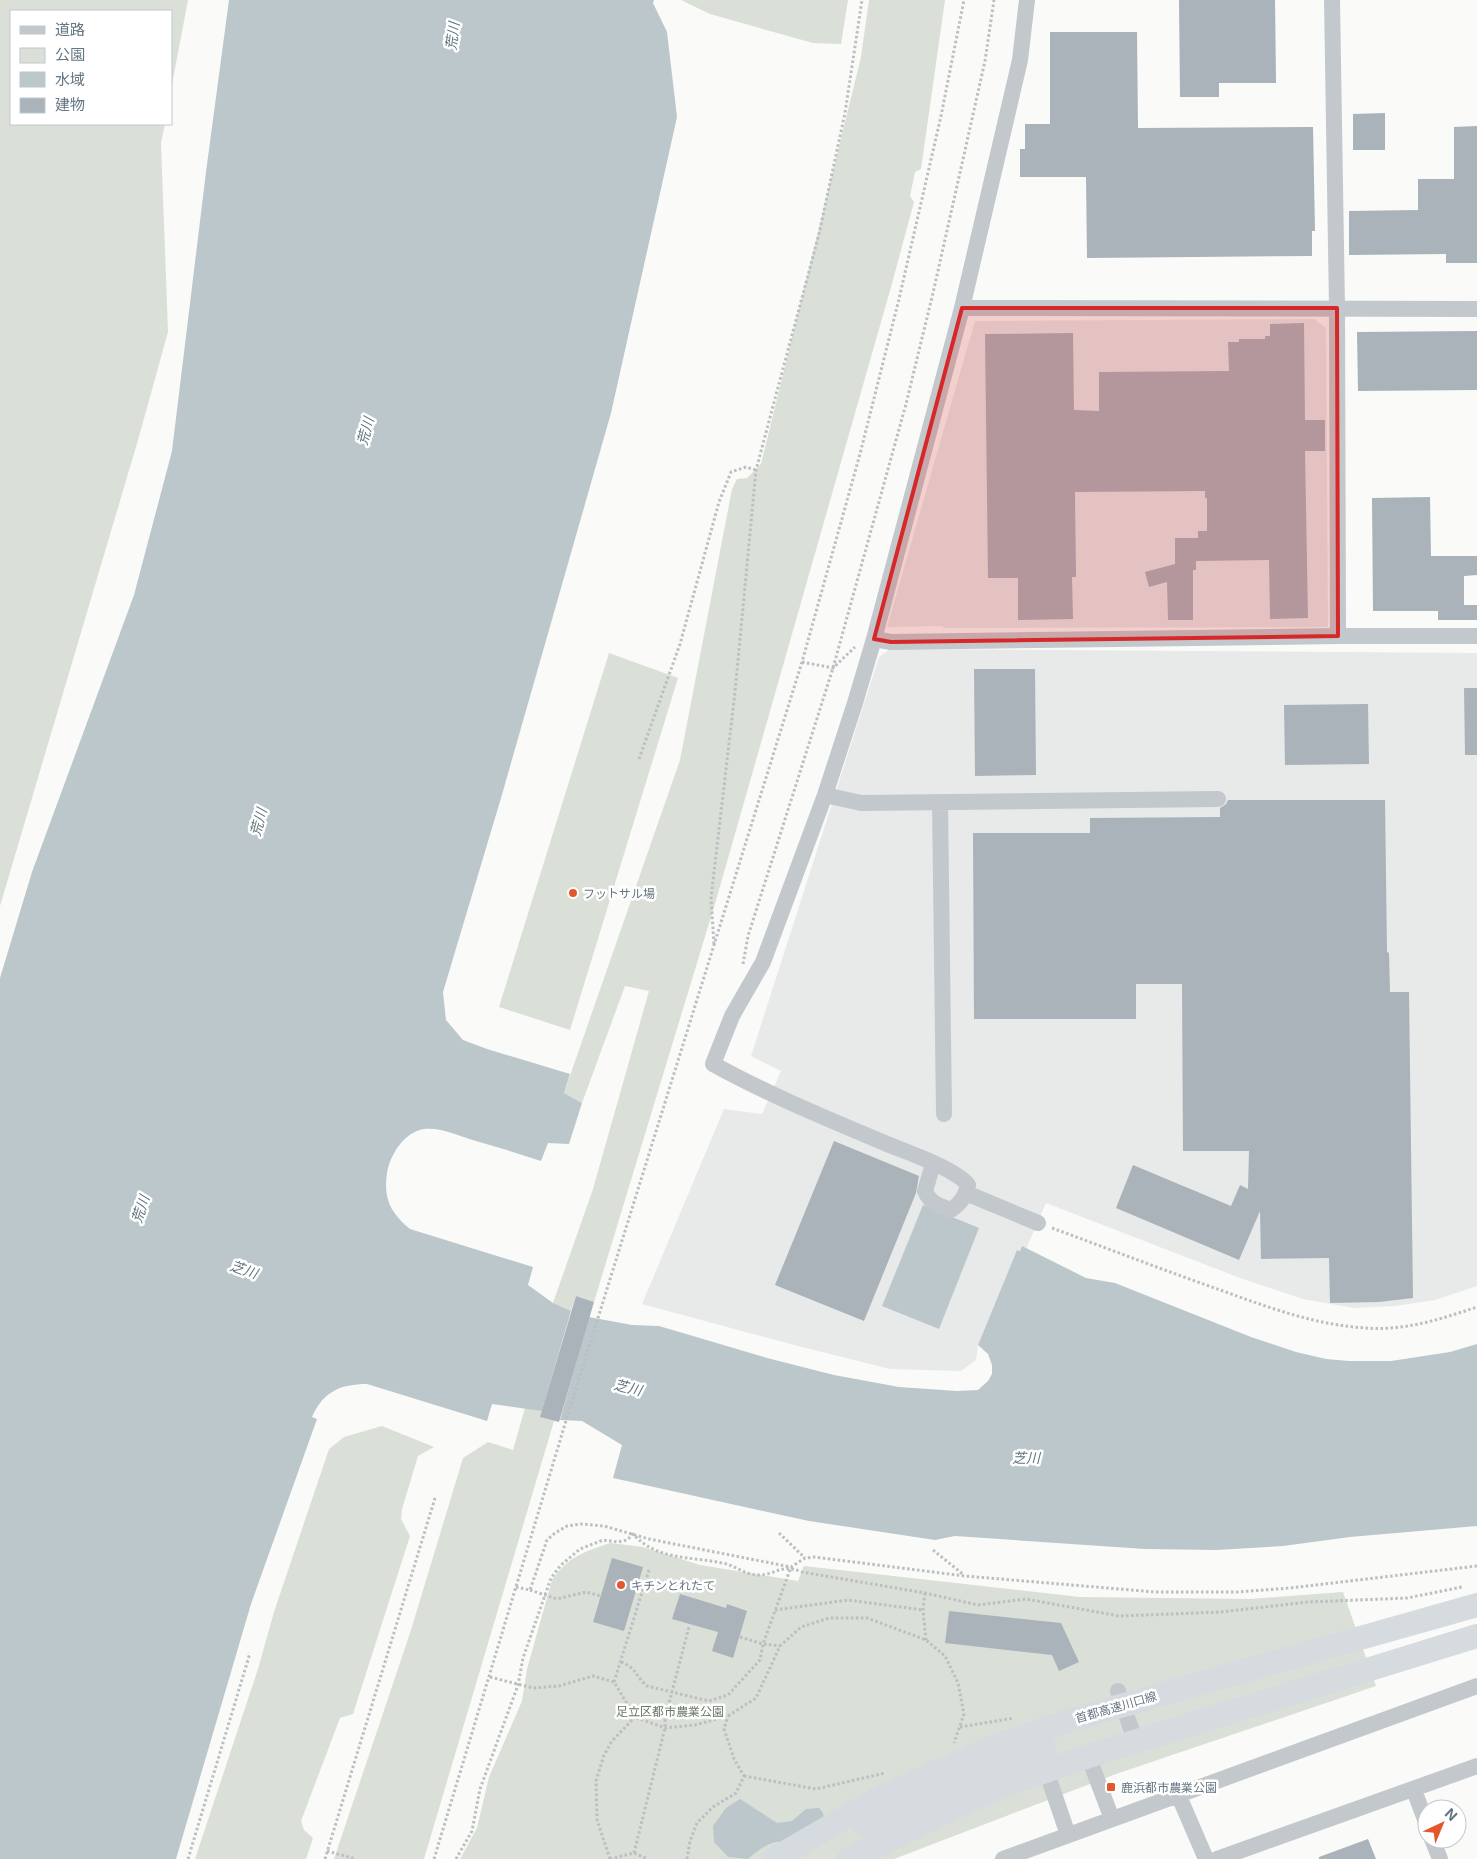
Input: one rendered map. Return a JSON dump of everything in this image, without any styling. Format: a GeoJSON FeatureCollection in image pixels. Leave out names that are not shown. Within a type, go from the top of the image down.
{"type":"FeatureCollection","features":[{"type":"Feature","properties":{"kind":"highway","name":"首都高速川口線"},"geometry":{"type":"LineString","coordinates":[[774,1859],[870,1803],[943,1768],[996,1746],[1072,1720],[1453,1611],[1473,1596]]}},
{"type":"Feature","properties":{"kind":"highway"},"geometry":{"type":"LineString","coordinates":[[803,1859],[873,1820],[946,1785],[1003,1761],[1097,1728],[1360,1651],[1453,1611]]}},
{"type":"Feature","properties":{"kind":"highway"},"geometry":{"type":"LineString","coordinates":[[849,1859],[935,1816],[1006,1785],[1101,1752],[1477,1636]]}},
{"type":"Feature","properties":{"kind":"street"},"geometry":{"type":"LineString","coordinates":[[933,1164],[924,1191],[932,1203],[951,1210],[962,1202],[966,1193],[968,1185],[963,1178],[933,1164],[772,1094],[713,1064],[732,1016],[763,962],[825,795],[874,638],[962,308],[1020,60],[1027,0]]}},
{"type":"Feature","properties":{"kind":"street"},"geometry":{"type":"LineString","coordinates":[[1332,0],[1337,308],[1338,636]]}},
{"type":"Feature","properties":{"kind":"street"},"geometry":{"type":"LineString","coordinates":[[962,308],[1477,308]]}},
{"type":"Feature","properties":{"kind":"street"},"geometry":{"type":"LineString","coordinates":[[874,638],[890,642],[1477,636]]}},
{"type":"Feature","properties":{"kind":"street"},"geometry":{"type":"LineString","coordinates":[[825,795],[860,803],[1218,799]]}},
{"type":"Feature","properties":{"kind":"street"},"geometry":{"type":"LineString","coordinates":[[940,802],[944,1114]]}},
{"type":"Feature","properties":{"kind":"street"},"geometry":{"type":"LineString","coordinates":[[966,1193],[1038,1223]]}},
{"type":"Feature","properties":{"kind":"street"},"geometry":{"type":"LineString","coordinates":[[1003,1859],[1477,1686]]}},
{"type":"Feature","properties":{"kind":"street"},"geometry":{"type":"LineString","coordinates":[[1068,1834],[1046,1773],[1127,1747],[1133,1741],[1134,1736],[1118,1690]]}},
{"type":"Feature","properties":{"kind":"street"},"geometry":{"type":"LineString","coordinates":[[1089,1758],[1112,1819]]}},
{"type":"Feature","properties":{"kind":"street"},"geometry":{"type":"LineString","coordinates":[[1217,1859],[1477,1766]]}},
{"type":"Feature","properties":{"kind":"street"},"geometry":{"type":"LineString","coordinates":[[1414,1790],[1417,1799]]}},
{"type":"Feature","properties":{"kind":"street"},"geometry":{"type":"LineString","coordinates":[[1178,1794],[1206,1859]]}},
{"type":"Feature","properties":{"kind":"path"},"geometry":{"type":"LineString","coordinates":[[714,947],[711,898],[735,692],[756,470],[819,234],[845,113],[862,0]]}},
{"type":"Feature","properties":{"kind":"path"},"geometry":{"type":"LineString","coordinates":[[434,1859],[565,1424],[802,662],[857,463],[899,299],[943,106],[964,0]]}},
{"type":"Feature","properties":{"kind":"path"},"geometry":{"type":"LineString","coordinates":[[741,972],[748,936],[833,668],[903,414],[929,311],[985,61],[994,0]]}},
{"type":"Feature","properties":{"kind":"path"},"geometry":{"type":"LineString","coordinates":[[639,759],[680,644],[719,502],[731,472],[746,467],[756,470]]}},
{"type":"Feature","properties":{"kind":"path"},"geometry":{"type":"LineString","coordinates":[[833,668],[857,645]]}},
{"type":"Feature","properties":{"kind":"path"},"geometry":{"type":"LineString","coordinates":[[802,662],[833,668]]}},
{"type":"Feature","properties":{"kind":"path"},"geometry":{"type":"LineString","coordinates":[[1038,1223],[1286,1314],[1327,1323],[1366,1328],[1396,1327],[1430,1322],[1477,1307]]}},
{"type":"Feature","properties":{"kind":"path"},"geometry":{"type":"LineString","coordinates":[[325,1859],[435,1498]]}},
{"type":"Feature","properties":{"kind":"path"},"geometry":{"type":"LineString","coordinates":[[530,1590],[547,1540],[567,1526],[581,1524],[604,1526],[633,1534],[791,1567],[802,1572],[925,1593],[978,1605],[1026,1599],[1119,1616],[1221,1612],[1308,1602],[1473,1596]]}},
{"type":"Feature","properties":{"kind":"path"},"geometry":{"type":"LineString","coordinates":[[779,1533],[805,1558]]}},
{"type":"Feature","properties":{"kind":"path"},"geometry":{"type":"LineString","coordinates":[[633,1534],[641,1543],[651,1549],[685,1559],[724,1563],[744,1572],[758,1575],[791,1567],[805,1558],[814,1557],[965,1576],[1155,1592],[1237,1592],[1290,1588],[1477,1566]]}},
{"type":"Feature","properties":{"kind":"path"},"geometry":{"type":"LineString","coordinates":[[456,1859],[472,1831],[480,1789],[518,1685],[523,1658],[554,1573],[580,1549],[603,1540],[618,1542],[627,1540],[633,1534]]}},
{"type":"Feature","properties":{"kind":"path"},"geometry":{"type":"LineString","coordinates":[[933,1550],[965,1576]]}},
{"type":"Feature","properties":{"kind":"path"},"geometry":{"type":"LineString","coordinates":[[621,1662],[632,1666],[641,1681],[647,1686],[709,1701],[728,1695],[760,1660],[763,1644],[791,1567]]}},
{"type":"Feature","properties":{"kind":"path"},"geometry":{"type":"LineString","coordinates":[[614,1682],[649,1570]]}},
{"type":"Feature","properties":{"kind":"path"},"geometry":{"type":"LineString","coordinates":[[516,1587],[556,1598],[586,1592],[601,1596]]}},
{"type":"Feature","properties":{"kind":"path"},"geometry":{"type":"LineString","coordinates":[[925,1593],[926,1640]]}},
{"type":"Feature","properties":{"kind":"path"},"geometry":{"type":"LineString","coordinates":[[775,1610],[848,1600],[924,1610]]}},
{"type":"Feature","properties":{"kind":"path"},"geometry":{"type":"LineString","coordinates":[[490,1677],[533,1688],[548,1688],[593,1676],[614,1682],[635,1717],[665,1728],[696,1724],[728,1716],[756,1698],[780,1646],[801,1627],[828,1618],[867,1618],[926,1640],[945,1656],[959,1691],[964,1714],[951,1752]]}},
{"type":"Feature","properties":{"kind":"path"},"geometry":{"type":"LineString","coordinates":[[634,1853],[665,1728],[665,1718],[689,1627]]}},
{"type":"Feature","properties":{"kind":"path"},"geometry":{"type":"LineString","coordinates":[[740,1638],[780,1646]]}},
{"type":"Feature","properties":{"kind":"path"},"geometry":{"type":"LineString","coordinates":[[188,1859],[250,1653]]}},
{"type":"Feature","properties":{"kind":"path"},"geometry":{"type":"LineString","coordinates":[[728,1716],[724,1729],[734,1759],[744,1776],[816,1789],[886,1773]]}},
{"type":"Feature","properties":{"kind":"path"},"geometry":{"type":"LineString","coordinates":[[635,1717],[612,1741],[604,1755],[596,1781],[597,1820],[609,1859],[634,1853],[648,1859]]}},
{"type":"Feature","properties":{"kind":"path"},"geometry":{"type":"LineString","coordinates":[[687,1859],[690,1841],[697,1823],[713,1807],[736,1793],[744,1776]]}},
{"type":"Feature","properties":{"kind":"path"},"geometry":{"type":"LineString","coordinates":[[328,1851],[356,1859]]}},
{"type":"Feature","properties":{"kind":"highlighted area"},"geometry":{"type":"Polygon","coordinates":[[[962,308],[1337,308],[1338,636],[891,642],[874,639],[962,308]]]}},
{"type":"Feature","properties":{"kind":"shaded area"},"geometry":{"type":"Polygon","coordinates":[[[1314,319],[1326,328],[1328,627],[887,627],[975,321],[1314,319]]]}},
{"type":"Feature","properties":{"kind":"shaded area"},"geometry":{"type":"Polygon","coordinates":[[[890,649],[1477,653],[1477,1286],[1435,1300],[1395,1306],[1354,1308],[1303,1299],[1240,1278],[1046,1203],[1026,1249],[1022,1246],[1020,1251],[1017,1250],[978,1345],[976,1360],[961,1371],[890,1369],[642,1304],[724,1109],[762,1114],[781,1071],[751,1056],[879,657],[890,649]]]}},
{"type":"Feature","properties":{"kind":"green space"},"geometry":{"type":"Polygon","coordinates":[[[0,0],[188,0],[172,85],[172,10],[10,10],[10,125],[165,125],[161,143],[168,332],[138,440],[0,906],[0,0]]]}},
{"type":"Feature","properties":{"kind":"green space"},"geometry":{"type":"Polygon","coordinates":[[[681,0],[848,0],[841,44],[813,43],[710,14],[681,0]]]}},
{"type":"Feature","properties":{"kind":"green space"},"geometry":{"type":"Polygon","coordinates":[[[869,0],[945,0],[921,169],[915,172],[910,196],[914,202],[717,897],[594,1302],[576,1296],[571,1311],[553,1303],[593,1189],[649,991],[625,986],[582,1103],[564,1093],[680,760],[732,489],[737,479],[747,478],[761,464],[861,57],[869,0]]]}},
{"type":"Feature","properties":{"kind":"green space","name":"フットサル場"},"geometry":{"type":"Polygon","coordinates":[[[609,653],[678,678],[570,1030],[499,1007],[609,653]]]}},
{"type":"Feature","properties":{"kind":"green space"},"geometry":{"type":"Polygon","coordinates":[[[525,1408],[542,1411],[541,1417],[554,1421],[424,1859],[334,1859],[411,1630],[463,1458],[488,1442],[513,1450],[525,1408]]]}},
{"type":"Feature","properties":{"kind":"green space"},"geometry":{"type":"Polygon","coordinates":[[[382,1426],[434,1447],[418,1456],[402,1509],[401,1519],[410,1536],[353,1714],[340,1718],[301,1821],[304,1830],[313,1838],[306,1859],[195,1859],[258,1669],[274,1612],[329,1449],[344,1437],[382,1426]]]}},
{"type":"Feature","properties":{"kind":"green space","name":"足立区都市農業公園"},"geometry":{"type":"Polygon","coordinates":[[[610,1543],[643,1547],[700,1565],[798,1581],[804,1566],[1080,1597],[1250,1599],[1343,1592],[1376,1686],[1116,1774],[894,1859],[460,1859],[477,1828],[489,1777],[522,1701],[527,1669],[552,1580],[571,1560],[585,1552],[610,1543]]]}},
{"type":"Feature","properties":{"kind":"water"},"geometry":{"type":"Polygon","coordinates":[[[229,0],[654,0],[653,3],[667,32],[677,117],[611,413],[501,798],[443,992],[446,1020],[463,1040],[570,1074],[564,1093],[582,1103],[569,1144],[548,1143],[541,1161],[450,1132],[424,1129],[410,1135],[399,1145],[391,1159],[386,1182],[386,1190],[393,1211],[410,1229],[533,1267],[528,1285],[553,1303],[571,1311],[542,1411],[492,1404],[487,1421],[367,1384],[357,1384],[341,1388],[333,1391],[321,1401],[312,1417],[317,1419],[251,1604],[176,1859],[0,1859],[0,978],[32,872],[134,595],[172,451],[229,0]]]}},
{"type":"Feature","properties":{"kind":"water"},"geometry":{"type":"Polygon","coordinates":[[[923,1205],[979,1228],[939,1329],[882,1306],[923,1205]]]}},
{"type":"Feature","properties":{"kind":"water","name":"芝川"},"geometry":{"type":"Polygon","coordinates":[[[1022,1246],[1086,1278],[1115,1283],[1251,1337],[1296,1352],[1326,1359],[1391,1361],[1450,1352],[1477,1344],[1477,1526],[1350,1537],[1283,1546],[1216,1550],[1145,1549],[955,1536],[935,1540],[809,1521],[613,1478],[622,1445],[582,1421],[560,1420],[589,1317],[632,1325],[659,1326],[767,1358],[834,1375],[899,1387],[957,1391],[978,1390],[988,1381],[992,1374],[992,1365],[988,1354],[978,1345],[1017,1250],[1020,1251],[1022,1246]]]}},
{"type":"Feature","properties":{"kind":"water"},"geometry":{"type":"Polygon","coordinates":[[[740,1799],[777,1823],[792,1821],[806,1809],[819,1808],[823,1813],[825,1824],[806,1845],[775,1842],[763,1847],[748,1859],[728,1857],[714,1842],[713,1826],[726,1808],[740,1799]]]}},
{"type":"Feature","properties":{"kind":"building"},"geometry":{"type":"Polygon","coordinates":[[[1179,0],[1275,0],[1276,83],[1219,83],[1219,97],[1180,97],[1179,0]]]}},
{"type":"Feature","properties":{"kind":"building"},"geometry":{"type":"Polygon","coordinates":[[[1050,32],[1137,32],[1138,128],[1313,127],[1315,231],[1312,231],[1312,256],[1087,258],[1086,177],[1020,177],[1020,149],[1025,149],[1025,124],[1050,124],[1050,32]]]}},
{"type":"Feature","properties":{"kind":"building"},"geometry":{"type":"Polygon","coordinates":[[[1385,113],[1385,150],[1353,150],[1353,114],[1385,113]]]}},
{"type":"Feature","properties":{"kind":"building"},"geometry":{"type":"Polygon","coordinates":[[[1477,126],[1477,263],[1446,263],[1446,254],[1349,255],[1349,211],[1418,210],[1418,179],[1454,179],[1454,127],[1477,126]]]}},
{"type":"Feature","properties":{"kind":"building"},"geometry":{"type":"Polygon","coordinates":[[[1304,323],[1305,420],[1325,420],[1325,451],[1305,451],[1308,618],[1270,619],[1269,560],[1196,561],[1196,570],[1193,570],[1193,620],[1168,620],[1167,582],[1149,587],[1145,572],[1175,564],[1175,538],[1198,538],[1198,531],[1207,531],[1207,498],[1205,498],[1205,491],[1075,492],[1076,577],[1072,577],[1073,619],[1018,620],[1018,578],[988,578],[985,334],[1073,333],[1074,410],[1099,411],[1099,372],[1229,371],[1228,342],[1239,342],[1239,339],[1265,339],[1265,336],[1270,336],[1270,324],[1304,323]]]}},
{"type":"Feature","properties":{"kind":"building"},"geometry":{"type":"Polygon","coordinates":[[[1477,331],[1477,390],[1358,391],[1357,332],[1477,331]]]}},
{"type":"Feature","properties":{"kind":"building"},"geometry":{"type":"Polygon","coordinates":[[[1430,497],[1431,556],[1477,556],[1477,575],[1464,576],[1464,605],[1477,605],[1477,620],[1438,620],[1438,611],[1373,611],[1372,498],[1430,497]]]}},
{"type":"Feature","properties":{"kind":"building"},"geometry":{"type":"Polygon","coordinates":[[[974,669],[1035,669],[1036,775],[975,776],[974,669]]]}},
{"type":"Feature","properties":{"kind":"building"},"geometry":{"type":"Polygon","coordinates":[[[1464,688],[1477,688],[1477,755],[1465,755],[1464,688]]]}},
{"type":"Feature","properties":{"kind":"building"},"geometry":{"type":"Polygon","coordinates":[[[1368,704],[1369,764],[1285,765],[1284,705],[1368,704]]]}},
{"type":"Feature","properties":{"kind":"building"},"geometry":{"type":"Polygon","coordinates":[[[1228,800],[1385,800],[1387,952],[1389,953],[1390,992],[1409,992],[1413,1298],[1379,1302],[1330,1303],[1329,1258],[1261,1259],[1260,1211],[1239,1260],[1116,1208],[1133,1165],[1231,1206],[1240,1185],[1248,1189],[1249,1151],[1183,1151],[1182,984],[1136,984],[1136,1019],[974,1019],[973,833],[1090,833],[1090,818],[1220,817],[1220,808],[1228,800]]]}},
{"type":"Feature","properties":{"kind":"building"},"geometry":{"type":"Polygon","coordinates":[[[834,1141],[919,1176],[916,1193],[864,1321],[775,1285],[834,1141]]]}},
{"type":"Feature","properties":{"kind":"building"},"geometry":{"type":"Polygon","coordinates":[[[576,1296],[594,1302],[559,1422],[540,1417],[576,1296]]]}},
{"type":"Feature","properties":{"kind":"building"},"geometry":{"type":"Polygon","coordinates":[[[612,1558],[643,1567],[624,1631],[593,1622],[612,1558]]]}},
{"type":"Feature","properties":{"kind":"building"},"geometry":{"type":"Polygon","coordinates":[[[680,1594],[726,1608],[727,1604],[747,1611],[733,1658],[712,1651],[718,1632],[672,1619],[680,1594]]]}},
{"type":"Feature","properties":{"kind":"building"},"geometry":{"type":"Polygon","coordinates":[[[949,1611],[1061,1623],[1079,1662],[1059,1671],[1052,1655],[945,1643],[949,1611]]]}},
{"type":"Feature","properties":{"kind":"building"},"geometry":{"type":"Polygon","coordinates":[[[1368,1839],[1376,1859],[1319,1859],[1319,1857],[1368,1839]]]}},
{"type":"Feature","properties":{"kind":"place","name":"フットサル場"},"geometry":{"type":"Point","coordinates":[573,893]}},
{"type":"Feature","properties":{"kind":"place","name":"キチンとれたて"},"geometry":{"type":"Point","coordinates":[621,1585]}},
{"type":"Feature","properties":{"kind":"place","name":"鹿浜都市農業公園"},"geometry":{"type":"Point","coordinates":[1111,1787]}},
{"type":"Feature","properties":{"kind":"water label","name":"荒川"},"geometry":{"type":"Point","coordinates":[452,36]}},
{"type":"Feature","properties":{"kind":"water label","name":"荒川"},"geometry":{"type":"Point","coordinates":[365,431]}},
{"type":"Feature","properties":{"kind":"water label","name":"荒川"},"geometry":{"type":"Point","coordinates":[258,822]}},
{"type":"Feature","properties":{"kind":"water label","name":"荒川"},"geometry":{"type":"Point","coordinates":[140,1209]}}]}
